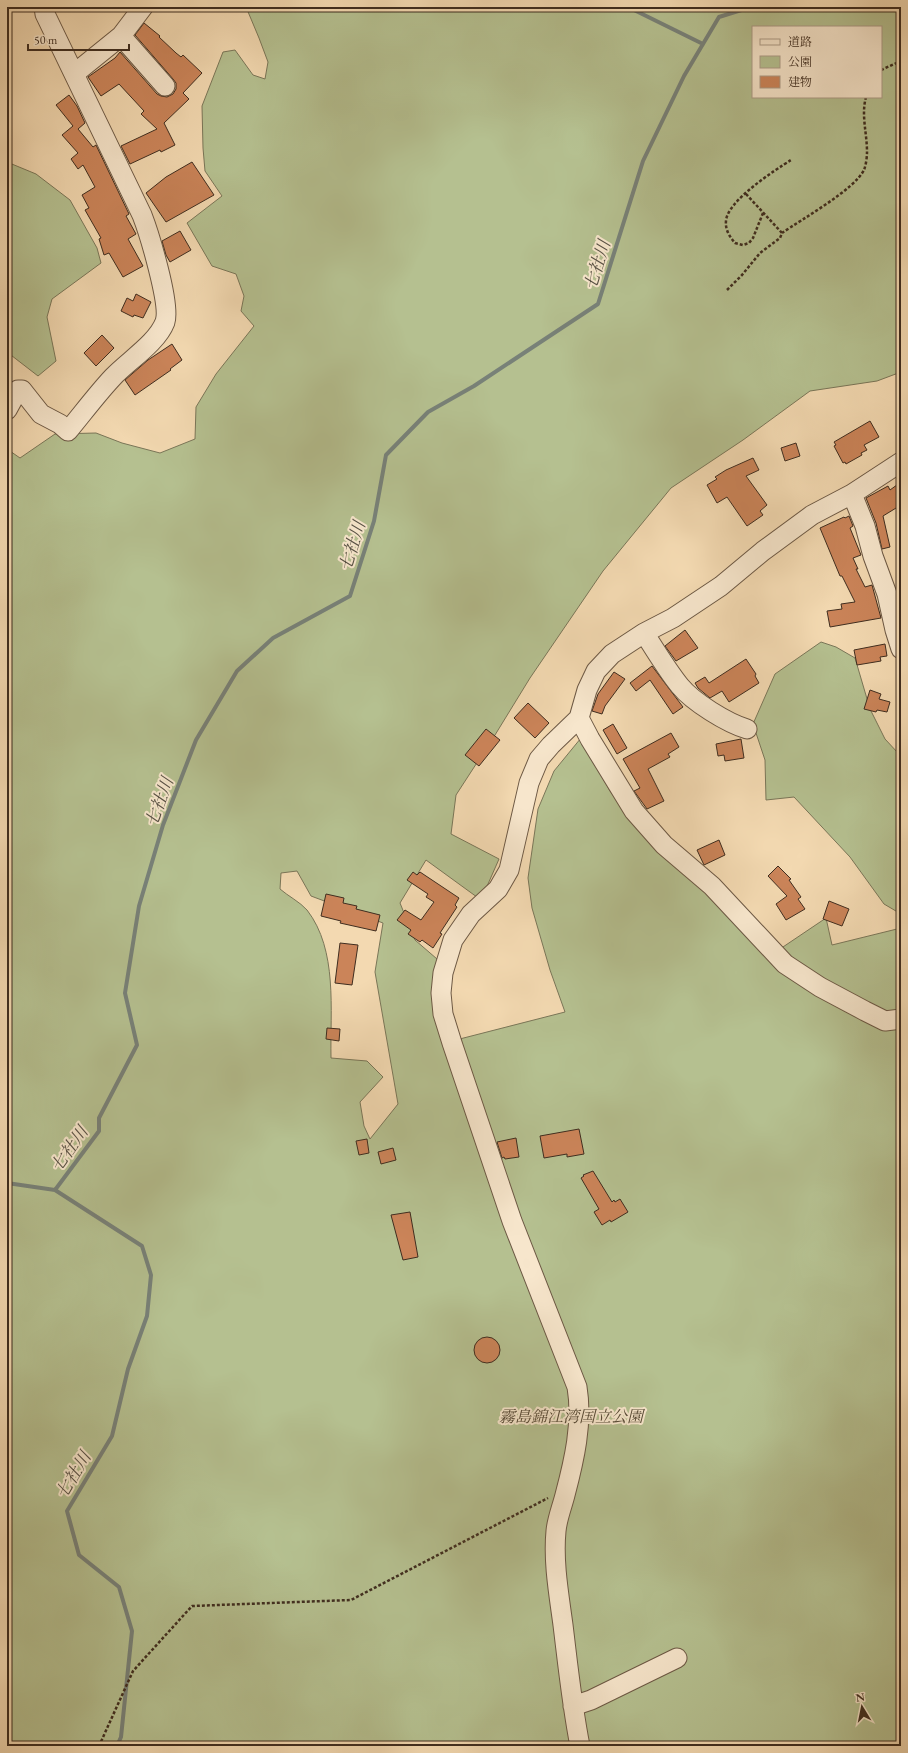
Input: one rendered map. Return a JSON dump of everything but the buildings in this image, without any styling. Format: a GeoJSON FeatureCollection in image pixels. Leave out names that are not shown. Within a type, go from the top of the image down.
{"type":"FeatureCollection","features":[{"type":"Feature","properties":{"kind":"street"},"geometry":{"type":"LineString","coordinates":[[7,410],[18,390],[22,390],[41,414],[60,424],[68,431],[113,377],[160,333],[166,320],[166,304],[149,233],[142,215],[45,14],[44,7]]}},
{"type":"Feature","properties":{"kind":"street"},"geometry":{"type":"LineString","coordinates":[[74,74],[121,36],[143,7]]}},
{"type":"Feature","properties":{"kind":"street"},"geometry":{"type":"LineString","coordinates":[[121,36],[165,86]]}},
{"type":"Feature","properties":{"kind":"street"},"geometry":{"type":"LineString","coordinates":[[580,1746],[572,1706],[558,1589],[556,1549],[556,1530],[580,1419],[577,1387],[512,1221],[445,1021],[441,993],[443,974],[453,940],[471,914],[498,889],[509,870],[520,818],[530,783],[539,759],[550,745],[579,718],[587,690],[596,671],[612,654],[644,633],[673,618],[721,586],[763,550],[812,515],[852,494],[901,462]]}},
{"type":"Feature","properties":{"kind":"street"},"geometry":{"type":"LineString","coordinates":[[852,494],[865,526],[873,556],[887,594],[895,630],[901,648]]}},
{"type":"Feature","properties":{"kind":"street"},"geometry":{"type":"LineString","coordinates":[[644,633],[681,687],[692,697],[732,724],[746,729]]}},
{"type":"Feature","properties":{"kind":"street"},"geometry":{"type":"LineString","coordinates":[[579,718],[590,739],[634,811],[664,845],[712,886],[785,964],[820,987],[885,1021],[901,1019]]}},
{"type":"Feature","properties":{"kind":"street"},"geometry":{"type":"LineString","coordinates":[[572,1706],[591,1700],[676,1658]]}},
{"type":"Feature","properties":{"kind":"path"},"geometry":{"type":"LineString","coordinates":[[882,70],[901,61]]}},
{"type":"Feature","properties":{"kind":"path"},"geometry":{"type":"LineString","coordinates":[[727,290],[742,275],[760,253],[780,238],[782,233],[854,183],[864,170],[867,152],[864,111],[866,98]]}},
{"type":"Feature","properties":{"kind":"path"},"geometry":{"type":"LineString","coordinates":[[763,213],[753,238],[749,243],[743,245],[735,243],[728,233],[725,220],[734,204],[766,176],[791,160]]}},
{"type":"Feature","properties":{"kind":"path"},"geometry":{"type":"LineString","coordinates":[[746,194],[782,233]]}},
{"type":"Feature","properties":{"kind":"path"},"geometry":{"type":"LineString","coordinates":[[99,1746],[133,1671],[192,1606],[351,1600],[566,1489]]}},
{"type":"Feature","properties":{"kind":"green space","name":"霧島錦江湾国立公園"},"geometry":{"type":"Polygon","coordinates":[[[246,7],[901,7],[901,372],[877,381],[810,391],[743,440],[671,488],[603,571],[530,678],[456,795],[451,834],[499,859],[481,900],[426,860],[400,903],[415,940],[444,965],[448,1042],[565,1012],[550,970],[532,908],[528,878],[538,809],[554,771],[581,738],[610,791],[641,831],[763,947],[777,951],[826,918],[832,945],[901,928],[901,1746],[7,1746],[7,449],[20,458],[55,434],[96,433],[122,443],[160,453],[195,439],[196,407],[216,374],[254,326],[241,311],[244,296],[236,274],[212,266],[187,223],[222,196],[205,171],[202,106],[223,52],[235,50],[253,75],[265,79],[268,62],[246,7]],[[297,871],[281,873],[280,889],[307,910],[317,926],[324,943],[330,981],[331,1058],[367,1061],[383,1077],[360,1102],[364,1126],[370,1139],[398,1104],[375,972],[383,923],[311,896],[297,871]]]}},
{"type":"Feature","properties":{"kind":"green space"},"geometry":{"type":"Polygon","coordinates":[[[7,162],[36,174],[70,200],[97,248],[101,263],[52,299],[47,317],[56,361],[38,376],[7,352],[7,162]]]}},
{"type":"Feature","properties":{"kind":"green space"},"geometry":{"type":"Polygon","coordinates":[[[821,642],[836,647],[855,658],[870,709],[885,739],[898,753],[901,753],[901,914],[884,904],[850,857],[794,797],[766,800],[765,760],[753,724],[775,674],[821,642]]]}},
{"type":"Feature","properties":{"kind":"waterway","name":"七社川"},"geometry":{"type":"LineString","coordinates":[[628,7],[703,44]]}},
{"type":"Feature","properties":{"kind":"waterway","name":"七社川"},"geometry":{"type":"LineString","coordinates":[[117,1746],[121,1737],[132,1631],[119,1587],[79,1555],[67,1511],[112,1436],[128,1369],[147,1316],[151,1275],[142,1246],[55,1190],[99,1131],[99,1118],[137,1045],[125,993],[139,906],[163,825],[196,740],[237,671],[273,638],[350,596],[374,521],[386,455],[428,412],[474,386],[598,304],[643,161],[684,76],[719,17],[751,7]]}},
{"type":"Feature","properties":{"kind":"waterway"},"geometry":{"type":"LineString","coordinates":[[7,1183],[55,1190]]}}]}
